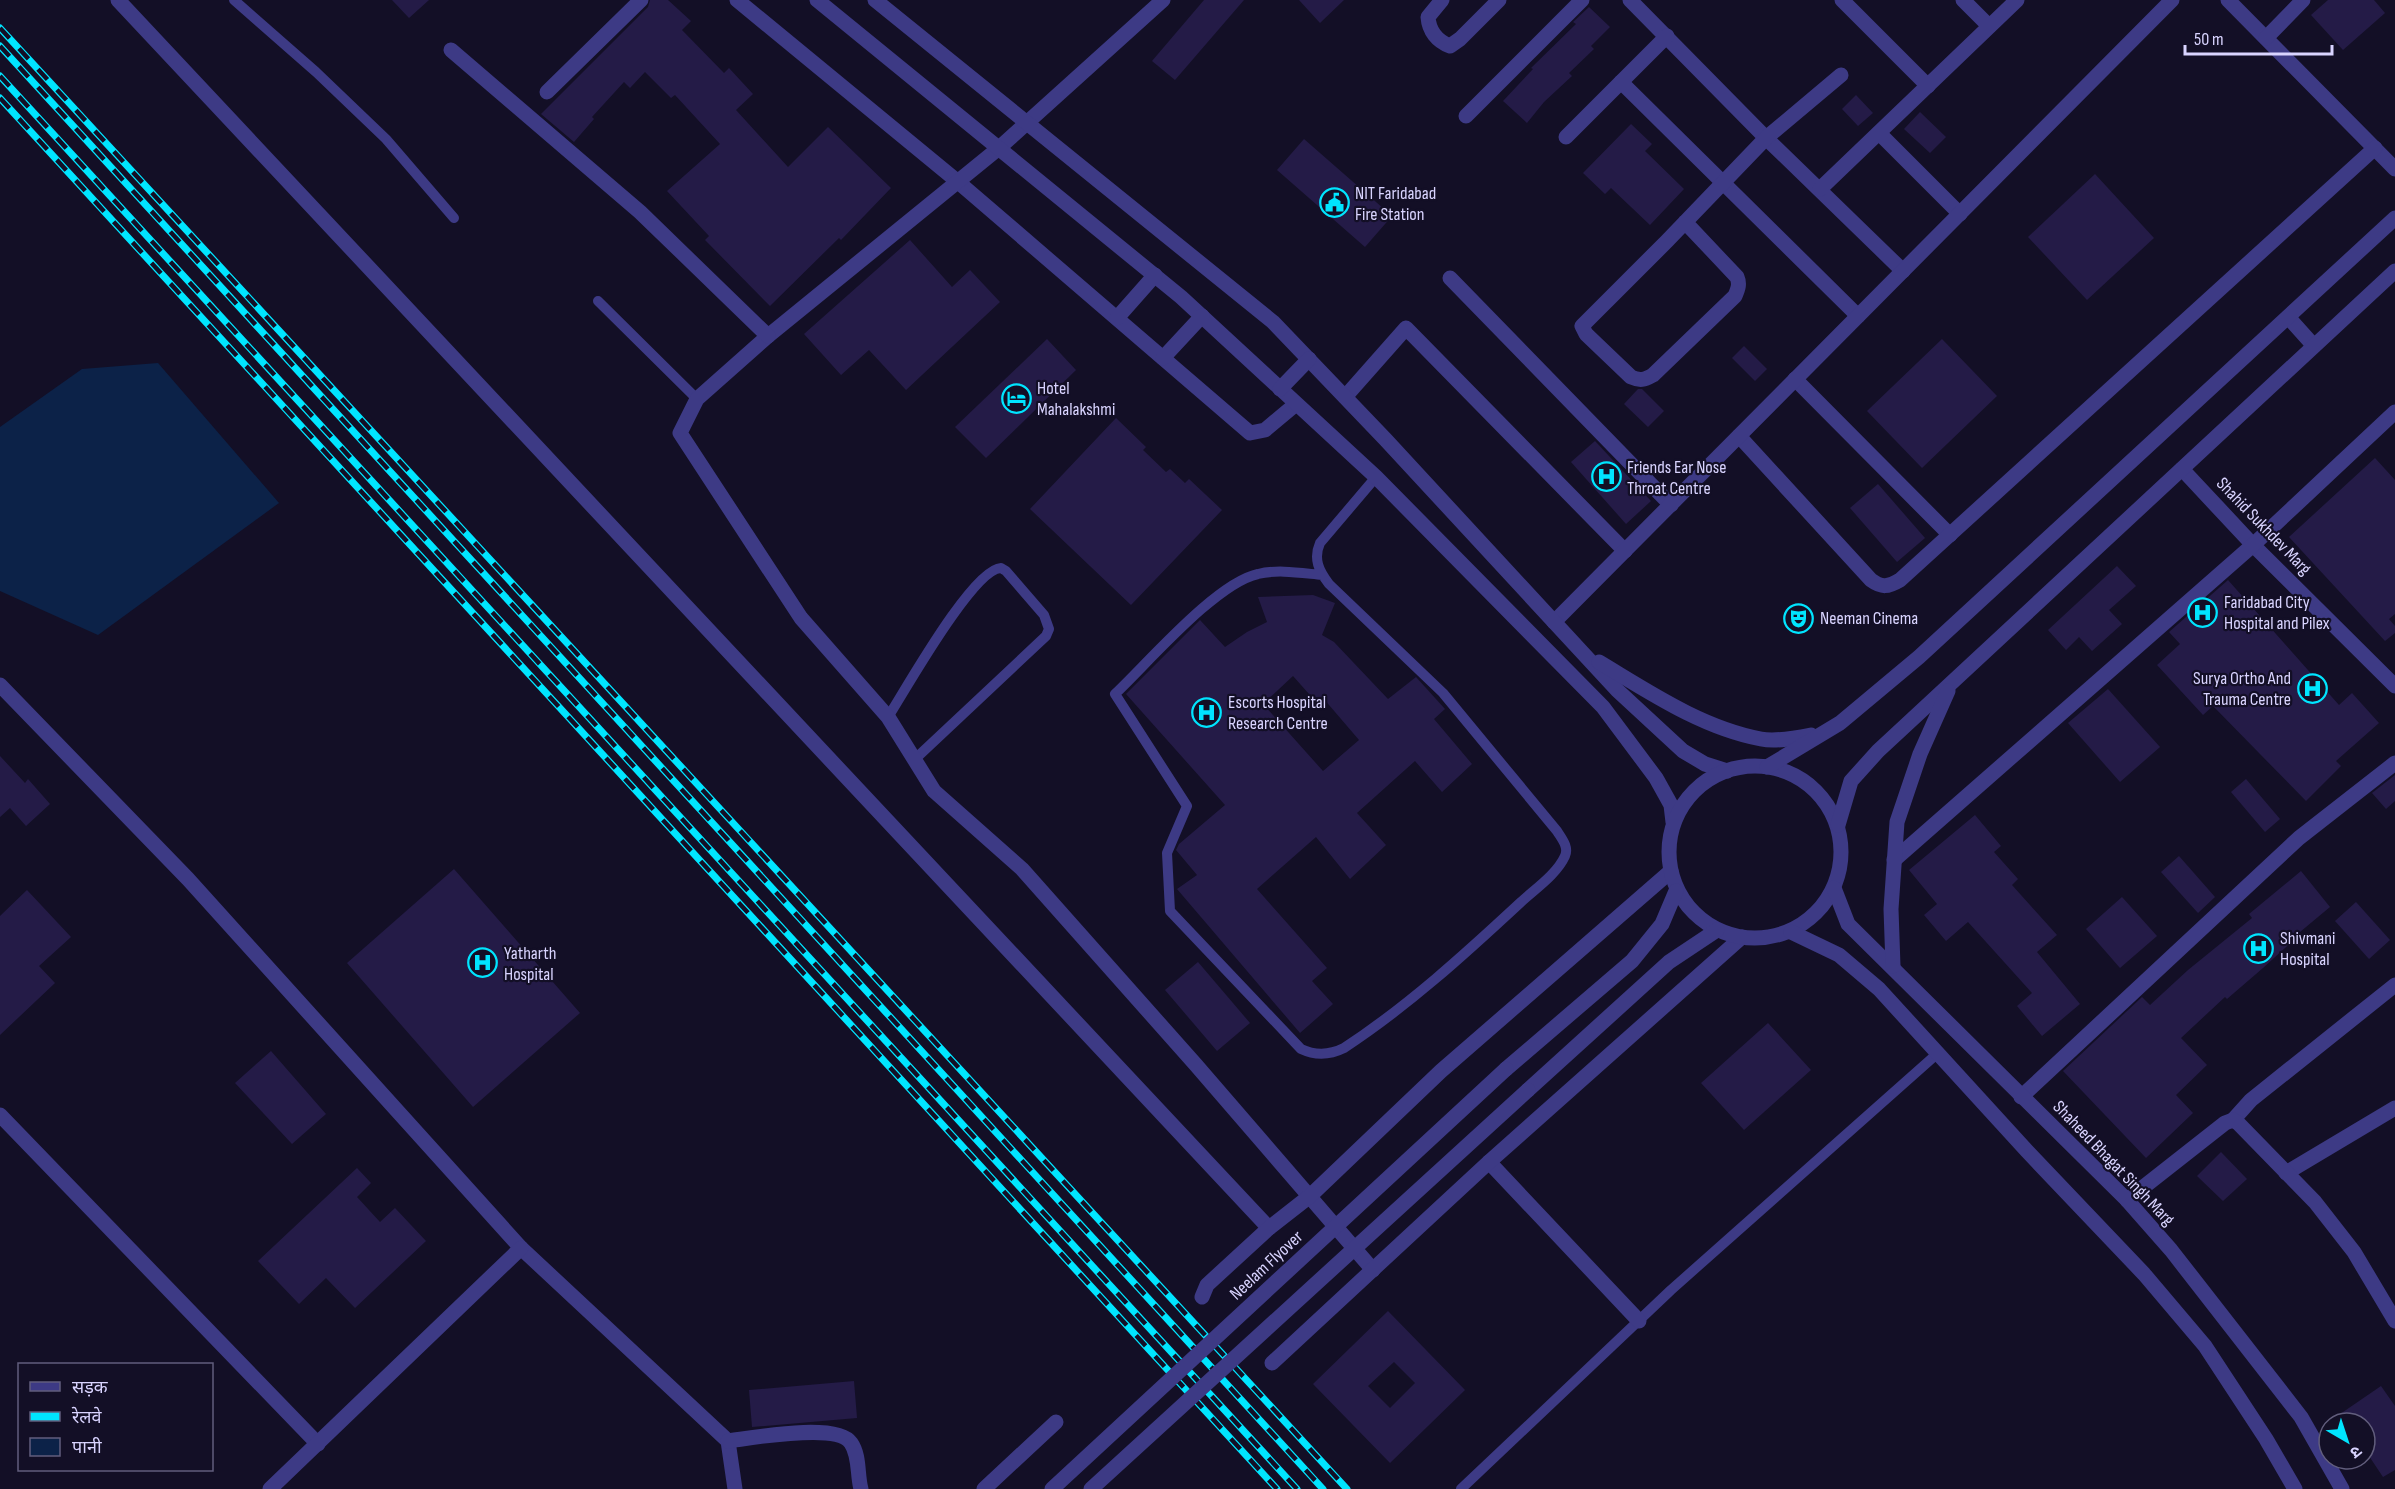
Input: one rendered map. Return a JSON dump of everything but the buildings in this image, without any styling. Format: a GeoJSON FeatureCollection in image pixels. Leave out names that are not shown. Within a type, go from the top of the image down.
{"type":"FeatureCollection","features":[{"type":"Feature","properties":{"kind":"street"},"geometry":{"type":"LineString","coordinates":[[118,0],[1269,1228]]}},
{"type":"Feature","properties":{"kind":"street"},"geometry":{"type":"LineString","coordinates":[[547,92],[641,0]]}},
{"type":"Feature","properties":{"kind":"street"},"geometry":{"type":"LineString","coordinates":[[738,0],[957,181],[1250,433],[1264,430],[1296,404]]}},
{"type":"Feature","properties":{"kind":"street"},"geometry":{"type":"LineString","coordinates":[[817,0],[1155,275],[1202,316],[1376,477],[1602,706],[1656,778],[1671,806],[1673,822],[1667,857],[1676,891],[1706,925],[1730,936],[1761,939],[1791,932],[1818,912],[1834,888],[1842,855],[1838,825],[1820,794],[1797,775],[1761,765],[1734,767],[1694,789],[1673,822]]}},
{"type":"Feature","properties":{"kind":"street"},"geometry":{"type":"LineString","coordinates":[[875,0],[1273,322],[1617,690],[1683,751],[1705,764],[1727,771]]}},
{"type":"Feature","properties":{"kind":"street"},"geometry":{"type":"LineString","coordinates":[[1163,0],[999,148],[768,336],[697,399],[680,433],[801,618],[888,717],[934,791],[1022,869],[1373,1270]]}},
{"type":"Feature","properties":{"kind":"street"},"geometry":{"type":"LineString","coordinates":[[1442,0],[1428,17],[1428,24],[1436,36],[1450,46],[1499,0]]}},
{"type":"Feature","properties":{"kind":"street"},"geometry":{"type":"LineString","coordinates":[[1467,116],[1582,0]]}},
{"type":"Feature","properties":{"kind":"street"},"geometry":{"type":"LineString","coordinates":[[1842,0],[1928,86]]}},
{"type":"Feature","properties":{"kind":"street"},"geometry":{"type":"LineString","coordinates":[[1963,0],[1989,26]]}},
{"type":"Feature","properties":{"kind":"street"},"geometry":{"type":"LineString","coordinates":[[1820,189],[2017,0]]}},
{"type":"Feature","properties":{"kind":"street"},"geometry":{"type":"LineString","coordinates":[[1554,622],[2172,0]]}},
{"type":"Feature","properties":{"kind":"street"},"geometry":{"type":"LineString","coordinates":[[2228,0],[2395,169]]}},
{"type":"Feature","properties":{"kind":"street"},"geometry":{"type":"LineString","coordinates":[[2266,38],[2303,0]]}},
{"type":"Feature","properties":{"kind":"street"},"geometry":{"type":"LineString","coordinates":[[1637,2],[1666,36],[1766,138],[1903,271]]}},
{"type":"Feature","properties":{"kind":"street"},"geometry":{"type":"LineString","coordinates":[[1566,137],[1666,36]]}},
{"type":"Feature","properties":{"kind":"street"},"geometry":{"type":"LineString","coordinates":[[451,50],[640,212],[768,336]]}},
{"type":"Feature","properties":{"kind":"street"},"geometry":{"type":"LineString","coordinates":[[1685,222],[1737,277],[1738,291],[1653,375],[1646,380],[1638,380],[1630,376],[1586,334],[1581,326],[1766,138],[1841,75]]}},
{"type":"Feature","properties":{"kind":"street"},"geometry":{"type":"LineString","coordinates":[[1621,82],[1858,316]]}},
{"type":"Feature","properties":{"kind":"street"},"geometry":{"type":"LineString","coordinates":[[1879,133],[1960,214]]}},
{"type":"Feature","properties":{"kind":"street"},"geometry":{"type":"LineString","coordinates":[[1739,436],[1871,580],[1880,586],[1889,586],[1900,580],[1950,535],[2375,148]]}},
{"type":"Feature","properties":{"kind":"street"},"geometry":{"type":"LineString","coordinates":[[1767,767],[1840,723],[1919,657],[2395,218]]}},
{"type":"Feature","properties":{"kind":"street"},"geometry":{"type":"LineString","coordinates":[[1838,825],[1851,781],[1878,752],[2395,271]]}},
{"type":"Feature","properties":{"kind":"street"},"geometry":{"type":"LineString","coordinates":[[1117,318],[1155,275]]}},
{"type":"Feature","properties":{"kind":"street"},"geometry":{"type":"LineString","coordinates":[[1450,278],[1671,505]]}},
{"type":"Feature","properties":{"kind":"street"},"geometry":{"type":"LineString","coordinates":[[1163,358],[1202,316]]}},
{"type":"Feature","properties":{"kind":"street"},"geometry":{"type":"LineString","coordinates":[[2288,317],[2314,346]]}},
{"type":"Feature","properties":{"kind":"street"},"geometry":{"type":"LineString","coordinates":[[1345,397],[1406,328],[1625,550]]}},
{"type":"Feature","properties":{"kind":"street"},"geometry":{"type":"LineString","coordinates":[[1280,388],[1309,359]]}},
{"type":"Feature","properties":{"kind":"street"},"geometry":{"type":"LineString","coordinates":[[1795,379],[1950,535]]}},
{"type":"Feature","properties":{"kind":"street"},"geometry":{"type":"LineString","coordinates":[[1894,860],[2253,544],[2395,412]]}},
{"type":"Feature","properties":{"kind":"street","name":"Shahid Sukhdev Marg"},"geometry":{"type":"LineString","coordinates":[[2182,469],[2253,544],[2395,686]]}},
{"type":"Feature","properties":{"kind":"street"},"geometry":{"type":"LineString","coordinates":[[1583,653],[1649,692],[1714,725],[1762,740],[1794,738],[1825,732]]}},
{"type":"Feature","properties":{"kind":"street"},"geometry":{"type":"LineString","coordinates":[[1893,966],[1891,909],[1897,822],[1920,754],[1950,685]]}},
{"type":"Feature","properties":{"kind":"street"},"geometry":{"type":"LineString","coordinates":[[0,686],[188,879],[521,1248],[728,1441],[735,1489]]}},
{"type":"Feature","properties":{"kind":"street"},"geometry":{"type":"LineString","coordinates":[[2021,1097],[2299,838],[2395,763]]}},
{"type":"Feature","properties":{"kind":"street"},"geometry":{"type":"LineString","coordinates":[[1202,1297],[1207,1285],[1269,1228],[1310,1196],[1441,1071],[1671,871]]}},
{"type":"Feature","properties":{"kind":"street","name":"Shaheed Bhagat Singh Marg"},"geometry":{"type":"LineString","coordinates":[[1834,888],[1848,924],[2127,1200],[2171,1250],[2301,1417],[2342,1489]]}},
{"type":"Feature","properties":{"kind":"street","name":"Neelam Flyover"},"geometry":{"type":"LineString","coordinates":[[1052,1489],[1506,1069],[1632,961],[1662,924],[1676,891]]}},
{"type":"Feature","properties":{"kind":"street"},"geometry":{"type":"LineString","coordinates":[[1091,1489],[1669,962],[1717,930]]}},
{"type":"Feature","properties":{"kind":"street"},"geometry":{"type":"LineString","coordinates":[[1791,932],[1839,955],[1880,989],[2027,1151],[2144,1274],[2205,1346],[2266,1439],[2295,1489]]}},
{"type":"Feature","properties":{"kind":"street"},"geometry":{"type":"LineString","coordinates":[[1272,1363],[1489,1162],[1742,937]]}},
{"type":"Feature","properties":{"kind":"street"},"geometry":{"type":"LineString","coordinates":[[2127,1200],[2225,1123],[2233,1120],[2251,1100],[2395,986]]}},
{"type":"Feature","properties":{"kind":"street"},"geometry":{"type":"LineString","coordinates":[[2286,1173],[2395,1108]]}},
{"type":"Feature","properties":{"kind":"street"},"geometry":{"type":"LineString","coordinates":[[0,1115],[318,1444]]}},
{"type":"Feature","properties":{"kind":"street"},"geometry":{"type":"LineString","coordinates":[[2233,1120],[2315,1202],[2354,1252],[2395,1321]]}},
{"type":"Feature","properties":{"kind":"street"},"geometry":{"type":"LineString","coordinates":[[1489,1162],[1638,1321]]}},
{"type":"Feature","properties":{"kind":"street"},"geometry":{"type":"LineString","coordinates":[[270,1489],[286,1482],[318,1444],[521,1248]]}},
{"type":"Feature","properties":{"kind":"street"},"geometry":{"type":"LineString","coordinates":[[984,1489],[1056,1422]]}},
{"type":"Feature","properties":{"kind":"street"},"geometry":{"type":"LineString","coordinates":[[728,1441],[824,1432],[842,1436],[851,1442],[856,1456],[861,1489]]}},
{"type":"Feature","properties":{"kind":"lane"},"geometry":{"type":"LineString","coordinates":[[234,0],[316,72],[387,139],[454,218]]}},
{"type":"Feature","properties":{"kind":"lane"},"geometry":{"type":"LineString","coordinates":[[598,301],[697,399]]}},
{"type":"Feature","properties":{"kind":"lane"},"geometry":{"type":"LineString","coordinates":[[1322,575],[1271,572],[1245,579],[1210,602],[1115,694],[1187,806],[1167,854],[1170,911],[1301,1049],[1311,1054],[1335,1053],[1404,1005],[1552,874],[1566,854],[1566,846],[1557,831],[1443,693],[1322,575],[1316,552],[1320,543],[1376,477]]}},
{"type":"Feature","properties":{"kind":"lane"},"geometry":{"type":"LineString","coordinates":[[888,717],[962,600],[991,571],[1001,568],[1006,571],[1044,615],[1049,629],[1046,636],[914,760]]}},
{"type":"Feature","properties":{"kind":"lane"},"geometry":{"type":"LineString","coordinates":[[1461,1489],[1638,1321],[1938,1053]]}},
{"type":"Feature","properties":{"kind":"water"},"geometry":{"type":"Polygon","coordinates":[[[158,363],[279,503],[98,635],[0,591],[0,427],[82,369],[158,363]]]}},
{"type":"Feature","properties":{"kind":"railway"},"geometry":{"type":"LineString","coordinates":[[0,28],[1347,1489]]}},
{"type":"Feature","properties":{"kind":"railway"},"geometry":{"type":"LineString","coordinates":[[0,46],[1323,1489]]}},
{"type":"Feature","properties":{"kind":"railway"},"geometry":{"type":"LineString","coordinates":[[0,76],[1297,1489]]}},
{"type":"Feature","properties":{"kind":"railway"},"geometry":{"type":"LineString","coordinates":[[0,98],[1277,1489]]}},
{"type":"Feature","properties":{"kind":"place","name":"NIT Faridabad Fire Station"},"geometry":{"type":"Point","coordinates":[1334,203]}},
{"type":"Feature","properties":{"kind":"place","name":"Hotel Mahalakshmi"},"geometry":{"type":"Point","coordinates":[1016,398]}},
{"type":"Feature","properties":{"kind":"place","name":"Friends Ear Nose Throat Centre"},"geometry":{"type":"Point","coordinates":[1606,477]}},
{"type":"Feature","properties":{"kind":"place","name":"Faridabad City Hospital and Pilex"},"geometry":{"type":"Point","coordinates":[2203,612]}},
{"type":"Feature","properties":{"kind":"place","name":"Neeman Cinema"},"geometry":{"type":"Point","coordinates":[1799,618]}},
{"type":"Feature","properties":{"kind":"place","name":"Surya Ortho And Trauma Centre"},"geometry":{"type":"Point","coordinates":[2312,688]}},
{"type":"Feature","properties":{"kind":"place","name":"Escorts Hospital Research Centre"},"geometry":{"type":"Point","coordinates":[1207,712]}},
{"type":"Feature","properties":{"kind":"place","name":"Shivmani Hospital"},"geometry":{"type":"Point","coordinates":[2259,948]}},
{"type":"Feature","properties":{"kind":"place","name":"Yatharth Hospital"},"geometry":{"type":"Point","coordinates":[483,963]}}]}
